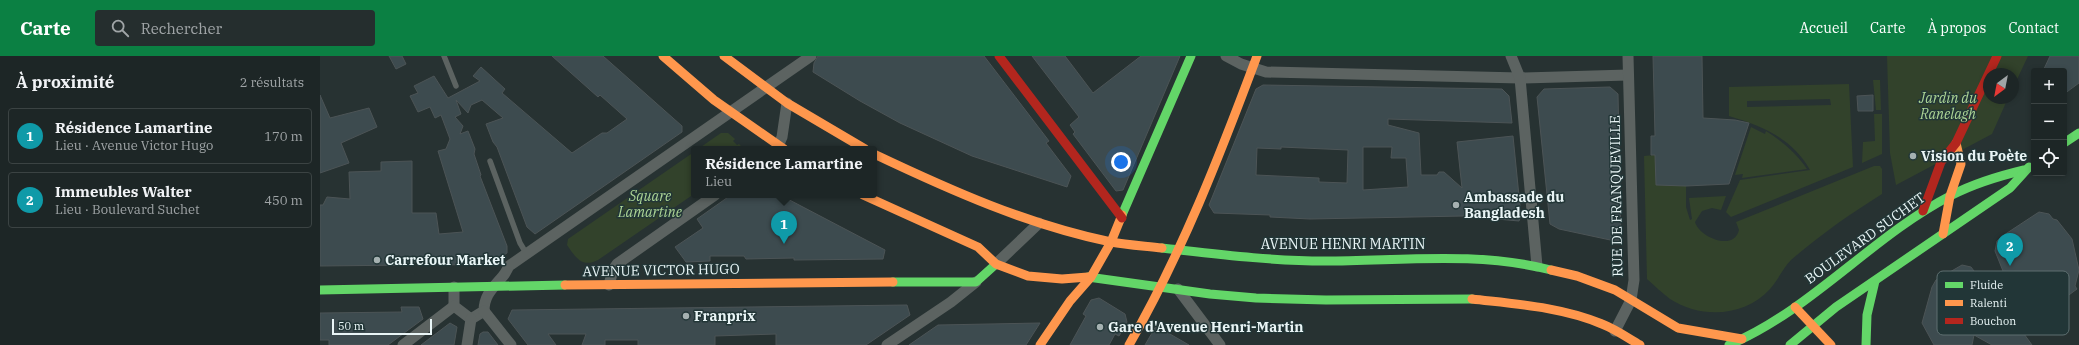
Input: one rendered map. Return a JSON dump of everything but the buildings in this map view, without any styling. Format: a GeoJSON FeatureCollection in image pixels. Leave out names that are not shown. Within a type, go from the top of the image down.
{"type":"FeatureCollection","features":[{"type":"Feature","properties":{"kind":"main road"},"geometry":{"type":"LineString","coordinates":[[663,56],[688,79],[777,146]]}},
{"type":"Feature","properties":{"kind":"main road"},"geometry":{"type":"LineString","coordinates":[[724,56],[787,103],[860,146]]}},
{"type":"Feature","properties":{"kind":"main road"},"geometry":{"type":"LineString","coordinates":[[999,56],[1122,218]]}},
{"type":"Feature","properties":{"kind":"main road"},"geometry":{"type":"LineString","coordinates":[[1040,345],[1070,301],[1091,277],[1111,242],[1190,56]]}},
{"type":"Feature","properties":{"kind":"main road"},"geometry":{"type":"LineString","coordinates":[[1129,345],[1160,287],[1216,166],[1257,56]]}},
{"type":"Feature","properties":{"kind":"main road"},"geometry":{"type":"LineString","coordinates":[[1923,211],[1941,162],[1956,143],[1998,56]]}},
{"type":"Feature","properties":{"kind":"main road"},"geometry":{"type":"LineString","coordinates":[[2067,141],[2079,133]]}},
{"type":"Feature","properties":{"kind":"main road"},"geometry":{"type":"LineString","coordinates":[[1943,234],[1950,196],[1961,164],[1956,143]]}},
{"type":"Feature","properties":{"kind":"main road","name":"AVENUE HENRI MARTIN"},"geometry":{"type":"LineString","coordinates":[[877,155],[948,189],[1039,223],[1111,242],[1256,259],[1324,261],[1477,258],[1537,266],[1577,276],[1615,290],[1678,328],[1700,333],[1742,339]]}},
{"type":"Feature","properties":{"kind":"main road","name":"BOULEVARD SUCHET"},"geometry":{"type":"LineString","coordinates":[[1790,345],[1836,307],[2010,188],[2024,170],[2031,165]]}},
{"type":"Feature","properties":{"kind":"main road","name":"BOULEVARD SUCHET"},"geometry":{"type":"LineString","coordinates":[[1729,345],[1769,325],[1795,307],[1846,266],[1923,211],[1950,196],[2001,174],[2024,170]]}},
{"type":"Feature","properties":{"kind":"main road"},"geometry":{"type":"LineString","coordinates":[[870,198],[978,247],[996,264],[1028,276],[1062,279],[1091,277],[1178,290],[1256,298],[1311,300],[1466,298],[1527,305],[1552,310],[1599,323],[1640,345]]}},
{"type":"Feature","properties":{"kind":"main road"},"geometry":{"type":"LineString","coordinates":[[976,282],[996,264]]}},
{"type":"Feature","properties":{"kind":"main road"},"geometry":{"type":"LineString","coordinates":[[1866,345],[1867,315],[1875,281]]}},
{"type":"Feature","properties":{"kind":"main road","name":"AVENUE VICTOR HUGO"},"geometry":{"type":"LineString","coordinates":[[320,290],[609,285],[976,282]]}},
{"type":"Feature","properties":{"kind":"main road"},"geometry":{"type":"LineString","coordinates":[[1795,307],[1831,345]]}},
{"type":"Feature","properties":{"kind":"main road"},"geometry":{"type":"LineString","coordinates":[[1813,326],[1820,345]]}},
{"type":"Feature","properties":{"kind":"street"},"geometry":{"type":"LineString","coordinates":[[511,345],[484,311],[484,300],[492,287],[504,275],[509,266],[811,56]]}},
{"type":"Feature","properties":{"kind":"street"},"geometry":{"type":"LineString","coordinates":[[1226,56],[1266,72],[1520,78],[1628,75]]}},
{"type":"Feature","properties":{"kind":"street"},"geometry":{"type":"LineString","coordinates":[[1511,56],[1520,78],[1537,266]]}},
{"type":"Feature","properties":{"kind":"street","name":"RUE DE FRANQUEVILLE"},"geometry":{"type":"LineString","coordinates":[[1616,331],[1631,300],[1634,280],[1628,56]]}},
{"type":"Feature","properties":{"kind":"street"},"geometry":{"type":"LineString","coordinates":[[780,146],[787,103]]}},
{"type":"Feature","properties":{"kind":"street"},"geometry":{"type":"LineString","coordinates":[[609,285],[613,270],[617,264],[711,198]]}},
{"type":"Feature","properties":{"kind":"street"},"geometry":{"type":"LineString","coordinates":[[996,264],[1039,223]]}},
{"type":"Feature","properties":{"kind":"street"},"geometry":{"type":"LineString","coordinates":[[887,345],[951,302],[976,282]]}},
{"type":"Feature","properties":{"kind":"street"},"geometry":{"type":"LineString","coordinates":[[454,288],[454,306]]}},
{"type":"Feature","properties":{"kind":"street"},"geometry":{"type":"LineString","coordinates":[[1178,290],[1220,345]]}},
{"type":"Feature","properties":{"kind":"street"},"geometry":{"type":"LineString","coordinates":[[454,306],[471,319]]}},
{"type":"Feature","properties":{"kind":"street"},"geometry":{"type":"LineString","coordinates":[[403,345],[454,306]]}},
{"type":"Feature","properties":{"kind":"street"},"geometry":{"type":"LineString","coordinates":[[467,345],[471,319],[484,311]]}},
{"type":"Feature","properties":{"kind":"lane"},"geometry":{"type":"LineString","coordinates":[[444,56],[456,86]]}},
{"type":"Feature","properties":{"kind":"lane"},"geometry":{"type":"LineString","coordinates":[[490,161],[520,243],[526,253]]}},
{"type":"Feature","properties":{"kind":"green space","name":"Jardin du Ranelagh"},"geometry":{"type":"Polygon","coordinates":[[[1887,56],[2028,56],[2019,75],[2019,68],[1983,68],[1983,104],[2005,104],[1992,134],[1896,185],[1890,153],[1887,56]]]}},
{"type":"Feature","properties":{"kind":"green space"},"geometry":{"type":"Polygon","coordinates":[[[1873,80],[1880,80],[1881,110],[1876,110],[1873,80]]]}},
{"type":"Feature","properties":{"kind":"green space"},"geometry":{"type":"Polygon","coordinates":[[[1849,84],[1853,167],[1731,217],[1726,212],[1740,180],[1810,170],[1803,159],[1785,141],[1753,124],[1729,116],[1729,87],[1849,84]],[[1830,99],[1747,101],[1747,107],[1831,105],[1830,99]]]}},
{"type":"Feature","properties":{"kind":"green space"},"geometry":{"type":"Polygon","coordinates":[[[1874,114],[1882,114],[1882,154],[1862,163],[1863,142],[1875,141],[1874,114]]]}},
{"type":"Feature","properties":{"kind":"green space"},"geometry":{"type":"Polygon","coordinates":[[[1751,127],[1765,134],[1766,131],[1778,139],[1794,153],[1807,169],[1742,178],[1743,174],[1735,175],[1751,127]]]}},
{"type":"Feature","properties":{"kind":"green space","name":"Square Lamartine"},"geometry":{"type":"Polygon","coordinates":[[[721,133],[728,133],[735,139],[733,141],[737,145],[739,144],[741,146],[702,146],[721,133]]]}},
{"type":"Feature","properties":{"kind":"green space","name":"Square Lamartine"},"geometry":{"type":"Polygon","coordinates":[[[691,154],[691,196],[598,260],[588,263],[577,258],[567,245],[568,239],[691,154]]]}},
{"type":"Feature","properties":{"kind":"green space"},"geometry":{"type":"Polygon","coordinates":[[[1655,155],[1656,185],[1686,186],[1686,207],[1690,220],[1692,219],[1689,198],[1726,196],[1721,210],[1712,208],[1702,211],[1695,222],[1703,233],[1717,240],[1731,240],[1736,237],[1739,230],[1736,222],[1874,166],[1880,166],[1882,169],[1882,194],[1835,225],[1791,260],[1770,289],[1760,298],[1736,310],[1709,312],[1695,310],[1670,299],[1647,279],[1644,156],[1655,155]]]}},
{"type":"Feature","properties":{"kind":"traffic: fast"},"geometry":{"type":"LineString","coordinates":[[1122,215],[1191,56]]}},
{"type":"Feature","properties":{"kind":"traffic: fast"},"geometry":{"type":"LineString","coordinates":[[2067,141],[2079,133]]}},
{"type":"Feature","properties":{"kind":"traffic: fast"},"geometry":{"type":"LineString","coordinates":[[1790,345],[1836,307],[2010,188],[2029,167]]}},
{"type":"Feature","properties":{"kind":"traffic: fast"},"geometry":{"type":"LineString","coordinates":[[1729,345],[1759,330],[1788,312],[1815,293],[1868,251],[1923,212],[1952,195],[1978,183],[2024,170]]}},
{"type":"Feature","properties":{"kind":"traffic: fast"},"geometry":{"type":"LineString","coordinates":[[1162,248],[1243,257],[1304,261],[1438,258],[1467,259],[1523,264],[1551,270]]}},
{"type":"Feature","properties":{"kind":"traffic: fast"},"geometry":{"type":"LineString","coordinates":[[893,282],[976,282],[996,264]]}},
{"type":"Feature","properties":{"kind":"traffic: fast"},"geometry":{"type":"LineString","coordinates":[[1088,277],[1210,294],[1256,298],[1326,300],[1472,299]]}},
{"type":"Feature","properties":{"kind":"traffic: fast"},"geometry":{"type":"LineString","coordinates":[[1866,345],[1867,315],[1875,281]]}},
{"type":"Feature","properties":{"kind":"traffic: fast"},"geometry":{"type":"LineString","coordinates":[[320,290],[565,285]]}},
{"type":"Feature","properties":{"kind":"traffic: slow"},"geometry":{"type":"LineString","coordinates":[[663,56],[714,100],[780,146]]}},
{"type":"Feature","properties":{"kind":"traffic: slow"},"geometry":{"type":"LineString","coordinates":[[724,56],[787,103],[860,146]]}},
{"type":"Feature","properties":{"kind":"traffic: slow"},"geometry":{"type":"LineString","coordinates":[[1129,345],[1166,275],[1199,203],[1257,56]]}},
{"type":"Feature","properties":{"kind":"traffic: slow"},"geometry":{"type":"LineString","coordinates":[[1943,234],[1950,196],[1961,164],[1956,143]]}},
{"type":"Feature","properties":{"kind":"traffic: slow"},"geometry":{"type":"LineString","coordinates":[[877,155],[931,181],[990,205],[1050,226],[1111,242],[1162,248]]}},
{"type":"Feature","properties":{"kind":"traffic: slow"},"geometry":{"type":"LineString","coordinates":[[870,198],[978,247],[996,264],[1028,276],[1062,279],[1088,277]]}},
{"type":"Feature","properties":{"kind":"traffic: slow"},"geometry":{"type":"LineString","coordinates":[[1040,345],[1070,301],[1091,277],[1111,242],[1122,215]]}},
{"type":"Feature","properties":{"kind":"traffic: slow"},"geometry":{"type":"LineString","coordinates":[[1551,270],[1577,276],[1615,290],[1678,328],[1742,339]]}},
{"type":"Feature","properties":{"kind":"traffic: slow"},"geometry":{"type":"LineString","coordinates":[[565,285],[893,282]]}},
{"type":"Feature","properties":{"kind":"traffic: slow"},"geometry":{"type":"LineString","coordinates":[[1472,299],[1538,307],[1587,318],[1617,331],[1640,345]]}},
{"type":"Feature","properties":{"kind":"traffic: slow"},"geometry":{"type":"LineString","coordinates":[[1795,307],[1831,345]]}},
{"type":"Feature","properties":{"kind":"traffic: jam"},"geometry":{"type":"LineString","coordinates":[[999,56],[1122,218]]}},
{"type":"Feature","properties":{"kind":"traffic: jam"},"geometry":{"type":"LineString","coordinates":[[1923,211],[1941,162],[1956,143],[1997,56]]}},
{"type":"Feature","properties":{"kind":"place","name":"Vision du Poète"},"geometry":{"type":"Point","coordinates":[1913,156]}},
{"type":"Feature","properties":{"kind":"place","name":"Ambassade du Bangladesh"},"geometry":{"type":"Point","coordinates":[1456,205]}},
{"type":"Feature","properties":{"kind":"place","name":"Résidence Lamartine"},"geometry":{"type":"Point","coordinates":[784,244]}},
{"type":"Feature","properties":{"kind":"place","name":"Carrefour Market"},"geometry":{"type":"Point","coordinates":[377,260]}},
{"type":"Feature","properties":{"kind":"place","name":"Immeubles Walter"},"geometry":{"type":"Point","coordinates":[2010,266]}},
{"type":"Feature","properties":{"kind":"place","name":"Franprix"},"geometry":{"type":"Point","coordinates":[686,316]}},
{"type":"Feature","properties":{"kind":"place","name":"Gare d'Avenue Henri-Martin"},"geometry":{"type":"Point","coordinates":[1100,327]}}]}
